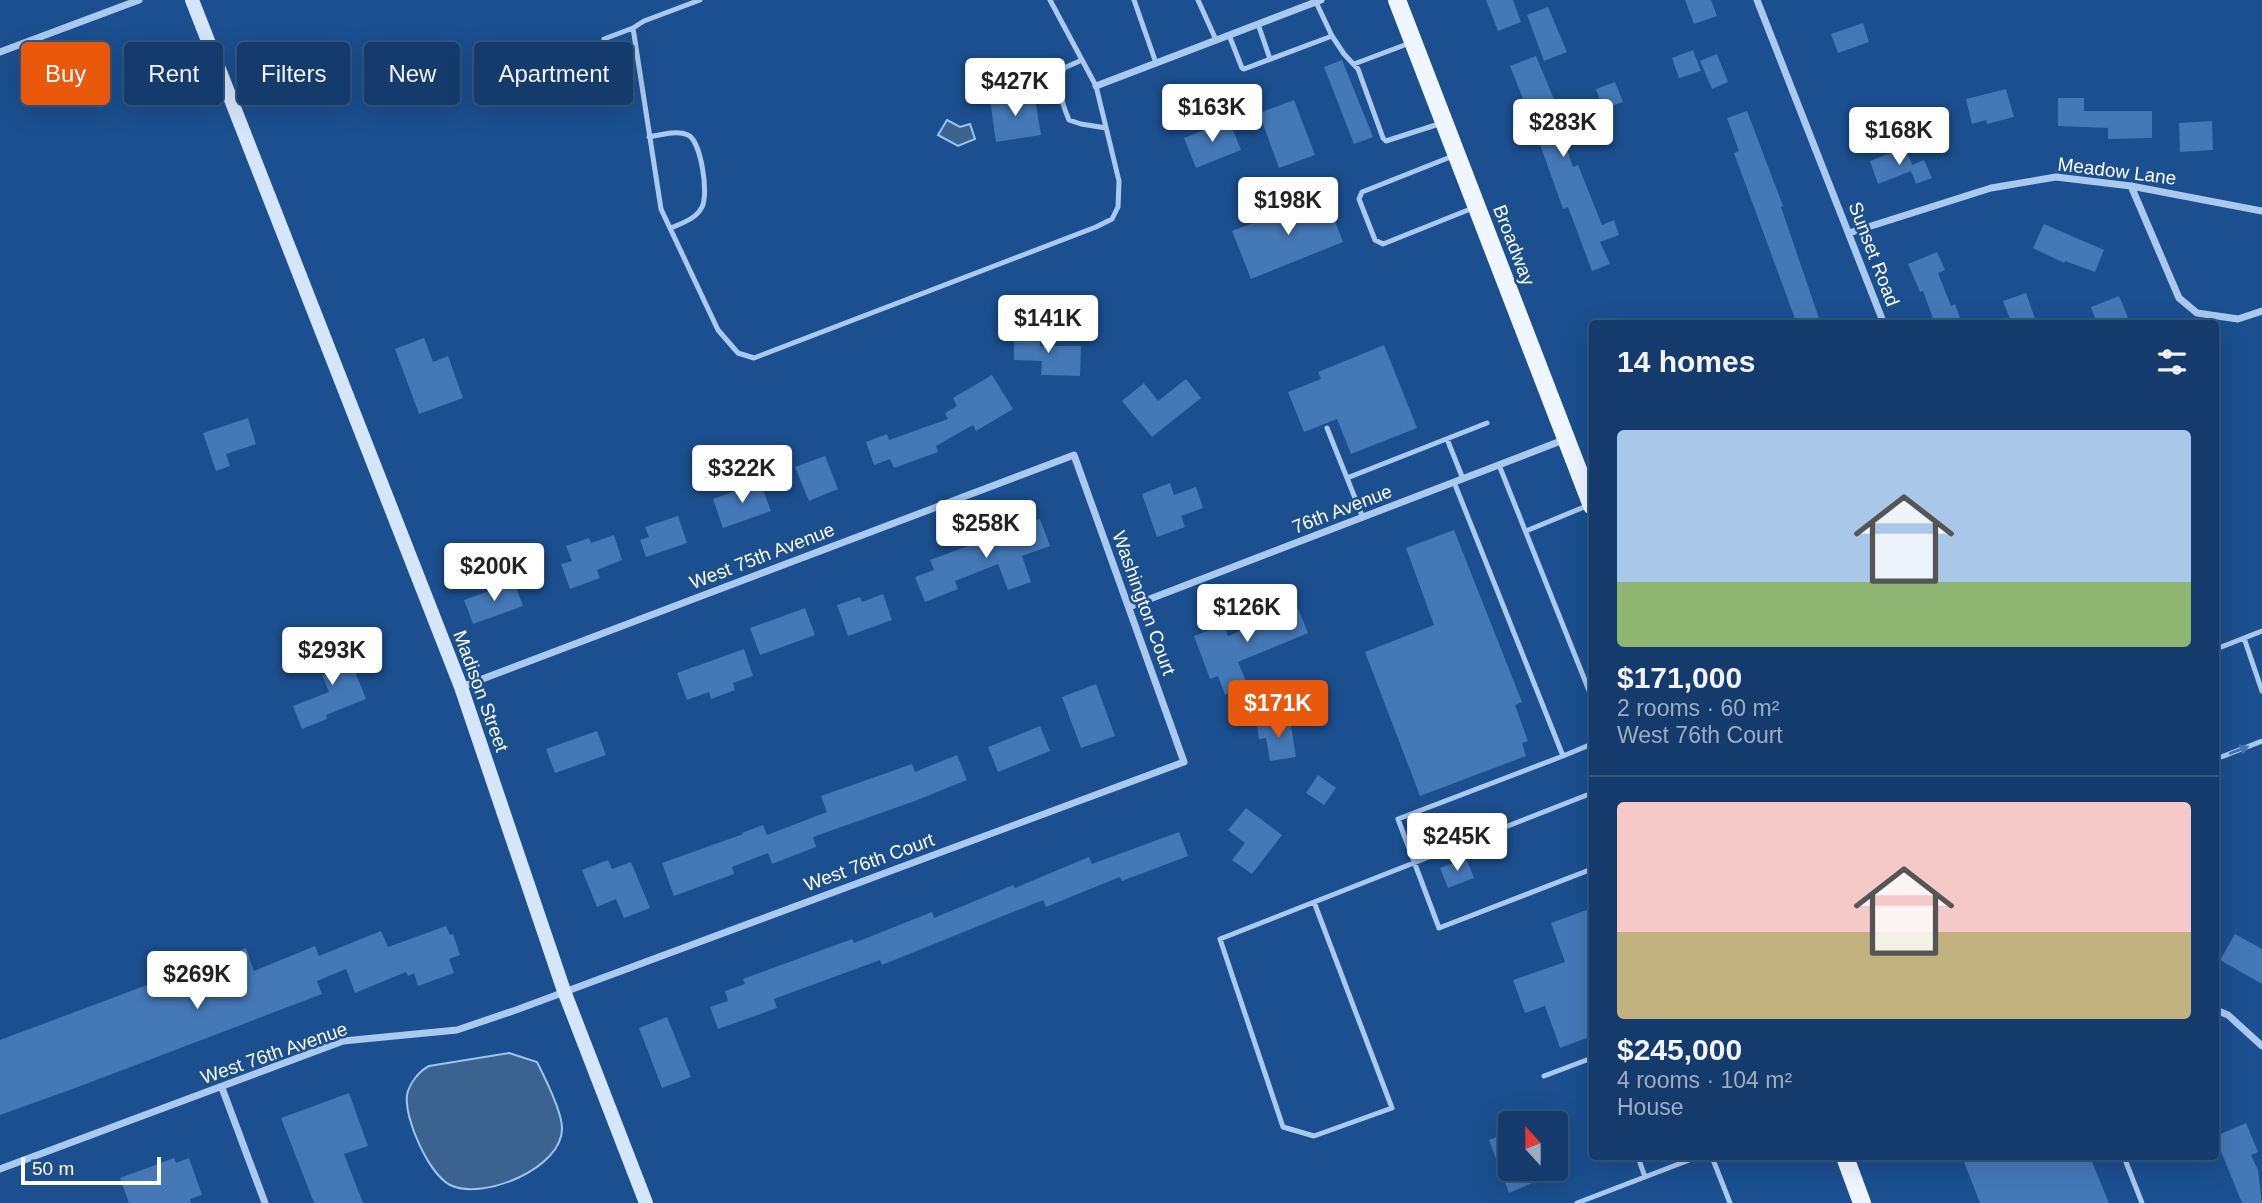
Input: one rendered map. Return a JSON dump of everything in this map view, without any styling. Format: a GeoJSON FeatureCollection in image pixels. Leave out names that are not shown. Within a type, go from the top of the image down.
{"type":"FeatureCollection","features":[{"type":"Feature","properties":{"kind":"main road","name":"Broadway"},"geometry":{"type":"LineString","coordinates":[[1397,0],[1589,497]]}},
{"type":"Feature","properties":{"kind":"main road"},"geometry":{"type":"LineString","coordinates":[[1845,1160],[1862,1203]]}},
{"type":"Feature","properties":{"kind":"street"},"geometry":{"type":"LineString","coordinates":[[0,52],[139,0]]}},
{"type":"Feature","properties":{"kind":"street","name":"Madison Street"},"geometry":{"type":"LineString","coordinates":[[192,0],[461,687],[564,991],[646,1203]]}},
{"type":"Feature","properties":{"kind":"street","name":"Sunset Road"},"geometry":{"type":"LineString","coordinates":[[1757,0],[1882,320]]}},
{"type":"Feature","properties":{"kind":"street"},"geometry":{"type":"LineString","coordinates":[[1096,86],[1317,1]]}},
{"type":"Feature","properties":{"kind":"street","name":"Meadow Lane"},"geometry":{"type":"LineString","coordinates":[[1849,233],[1991,188],[2056,177],[2131,186],[2262,211]]}},
{"type":"Feature","properties":{"kind":"street"},"geometry":{"type":"LineString","coordinates":[[2131,186],[2179,298],[2197,313],[2238,319],[2262,311]]}},
{"type":"Feature","properties":{"kind":"street","name":"76th Avenue"},"geometry":{"type":"LineString","coordinates":[[1129,607],[1567,439]]}},
{"type":"Feature","properties":{"kind":"street","name":"West 75th Avenue"},"geometry":{"type":"LineString","coordinates":[[461,687],[1074,455]]}},
{"type":"Feature","properties":{"kind":"street","name":"Washington Court"},"geometry":{"type":"LineString","coordinates":[[1074,455],[1184,762]]}},
{"type":"Feature","properties":{"kind":"street","name":"West 76th Court"},"geometry":{"type":"LineString","coordinates":[[564,991],[1184,762]]}},
{"type":"Feature","properties":{"kind":"street","name":"West 76th Avenue"},"geometry":{"type":"LineString","coordinates":[[0,1169],[342,1041],[457,1030],[564,991]]}},
{"type":"Feature","properties":{"kind":"street"},"geometry":{"type":"LineString","coordinates":[[2219,1011],[2228,1015],[2262,1046]]}},
{"type":"Feature","properties":{"kind":"street"},"geometry":{"type":"LineString","coordinates":[[222,1088],[265,1203]]}},
{"type":"Feature","properties":{"kind":"lane"},"geometry":{"type":"LineString","coordinates":[[604,39],[644,20],[700,0]]}},
{"type":"Feature","properties":{"kind":"lane"},"geometry":{"type":"LineString","coordinates":[[633,27],[661,209],[718,330],[738,353],[754,358],[1112,219],[1118,207],[1119,181],[1096,86],[1050,0]]}},
{"type":"Feature","properties":{"kind":"lane"},"geometry":{"type":"LineString","coordinates":[[1134,0],[1156,63]]}},
{"type":"Feature","properties":{"kind":"lane"},"geometry":{"type":"LineString","coordinates":[[1199,0],[1216,40]]}},
{"type":"Feature","properties":{"kind":"lane"},"geometry":{"type":"LineString","coordinates":[[1317,1],[1332,36],[1343,54],[1358,69],[1386,141],[1444,122]]}},
{"type":"Feature","properties":{"kind":"lane"},"geometry":{"type":"LineString","coordinates":[[1258,24],[1270,59]]}},
{"type":"Feature","properties":{"kind":"lane"},"geometry":{"type":"LineString","coordinates":[[1229,35],[1244,69],[1332,36]]}},
{"type":"Feature","properties":{"kind":"lane"},"geometry":{"type":"LineString","coordinates":[[1354,64],[1413,42]]}},
{"type":"Feature","properties":{"kind":"lane"},"geometry":{"type":"LineString","coordinates":[[1082,60],[1064,68],[1059,82],[1062,104],[1069,120],[1106,128]]}},
{"type":"Feature","properties":{"kind":"lane"},"geometry":{"type":"LineString","coordinates":[[649,137],[675,133],[688,135],[697,144],[706,192],[702,208],[692,218],[671,228]]}},
{"type":"Feature","properties":{"kind":"lane"},"geometry":{"type":"LineString","coordinates":[[1457,155],[1362,192],[1359,199],[1376,240],[1382,244],[1476,207]]}},
{"type":"Feature","properties":{"kind":"lane"},"geometry":{"type":"LineString","coordinates":[[1347,478],[1487,423]]}},
{"type":"Feature","properties":{"kind":"lane"},"geometry":{"type":"LineString","coordinates":[[1328,428],[1363,517]]}},
{"type":"Feature","properties":{"kind":"lane"},"geometry":{"type":"LineString","coordinates":[[1447,439],[1463,479]]}},
{"type":"Feature","properties":{"kind":"lane"},"geometry":{"type":"LineString","coordinates":[[1499,465],[1589,690]]}},
{"type":"Feature","properties":{"kind":"lane"},"geometry":{"type":"LineString","coordinates":[[1454,482],[1563,756]]}},
{"type":"Feature","properties":{"kind":"lane"},"geometry":{"type":"LineString","coordinates":[[1526,531],[1589,506]]}},
{"type":"Feature","properties":{"kind":"lane"},"geometry":{"type":"LineString","coordinates":[[2219,648],[2262,631]]}},
{"type":"Feature","properties":{"kind":"lane"},"geometry":{"type":"LineString","coordinates":[[2244,638],[2262,691]]}},
{"type":"Feature","properties":{"kind":"lane"},"geometry":{"type":"LineString","coordinates":[[2219,758],[2262,741]]}},
{"type":"Feature","properties":{"kind":"lane"},"geometry":{"type":"LineString","coordinates":[[1589,745],[1398,819],[1439,928],[1589,870]]}},
{"type":"Feature","properties":{"kind":"lane"},"geometry":{"type":"LineString","coordinates":[[1314,902],[1392,1108],[1314,1136],[1283,1126],[1220,939],[1314,902],[1414,863],[1589,794]]}},
{"type":"Feature","properties":{"kind":"lane"},"geometry":{"type":"LineString","coordinates":[[1544,1076],[1589,1059]]}},
{"type":"Feature","properties":{"kind":"lane"},"geometry":{"type":"LineString","coordinates":[[1639,1160],[1645,1177]]}},
{"type":"Feature","properties":{"kind":"lane"},"geometry":{"type":"LineString","coordinates":[[1577,1203],[1593,1200],[1689,1160]]}},
{"type":"Feature","properties":{"kind":"lane"},"geometry":{"type":"LineString","coordinates":[[1713,1160],[1730,1203]]}},
{"type":"Feature","properties":{"kind":"lane"},"geometry":{"type":"LineString","coordinates":[[2125,1160],[2142,1203]]}},
{"type":"Feature","properties":{"kind":"water"},"geometry":{"type":"Polygon","coordinates":[[[947,120],[960,127],[970,124],[975,139],[958,146],[938,135],[947,120]]]}},
{"type":"Feature","properties":{"kind":"water"},"geometry":{"type":"Polygon","coordinates":[[[509,1053],[537,1062],[559,1113],[562,1128],[559,1143],[550,1156],[519,1178],[482,1188],[464,1189],[450,1185],[426,1158],[414,1131],[407,1105],[410,1087],[418,1074],[429,1066],[509,1053]]]}},
{"type":"Feature","properties":{"kind":"building"},"geometry":{"type":"Polygon","coordinates":[[[1486,0],[1513,0],[1521,22],[1498,31],[1486,0]]]}},
{"type":"Feature","properties":{"kind":"building"},"geometry":{"type":"Polygon","coordinates":[[[1685,0],[1711,0],[1717,16],[1694,24],[1685,0]]]}},
{"type":"Feature","properties":{"kind":"building"},"geometry":{"type":"Polygon","coordinates":[[[1548,7],[1567,52],[1544,61],[1527,15],[1548,7]]]}},
{"type":"Feature","properties":{"kind":"building"},"geometry":{"type":"Polygon","coordinates":[[[1863,23],[1869,42],[1838,53],[1831,34],[1863,23]]]}},
{"type":"Feature","properties":{"kind":"building"},"geometry":{"type":"Polygon","coordinates":[[[1693,50],[1701,71],[1679,78],[1672,58],[1693,50]]]}},
{"type":"Feature","properties":{"kind":"building"},"geometry":{"type":"Polygon","coordinates":[[[1717,54],[1728,82],[1712,89],[1700,61],[1717,54]]]}},
{"type":"Feature","properties":{"kind":"building"},"geometry":{"type":"Polygon","coordinates":[[[1536,56],[1558,109],[1570,105],[1578,129],[1562,135],[1573,167],[1578,165],[1602,225],[1614,220],[1619,235],[1600,242],[1610,264],[1592,271],[1568,207],[1563,209],[1510,66],[1536,56]]]}},
{"type":"Feature","properties":{"kind":"building"},"geometry":{"type":"Polygon","coordinates":[[[1342,60],[1373,137],[1354,144],[1324,67],[1342,60]]]}},
{"type":"Feature","properties":{"kind":"building"},"geometry":{"type":"Polygon","coordinates":[[[1615,82],[1623,102],[1603,109],[1596,89],[1615,82]]]}},
{"type":"Feature","properties":{"kind":"building"},"geometry":{"type":"Polygon","coordinates":[[[2006,89],[2014,117],[1987,124],[1986,120],[1972,124],[1966,99],[2006,89]]]}},
{"type":"Feature","properties":{"kind":"building"},"geometry":{"type":"Polygon","coordinates":[[[1034,93],[1041,135],[996,142],[990,100],[1034,93]]]}},
{"type":"Feature","properties":{"kind":"building"},"geometry":{"type":"Polygon","coordinates":[[[2058,98],[2084,98],[2084,111],[2152,111],[2152,138],[2108,139],[2108,128],[2058,126],[2058,98]]]}},
{"type":"Feature","properties":{"kind":"building"},"geometry":{"type":"Polygon","coordinates":[[[1294,100],[1315,155],[1279,168],[1259,113],[1294,100]]]}},
{"type":"Feature","properties":{"kind":"building"},"geometry":{"type":"Polygon","coordinates":[[[1747,111],[1783,206],[1781,207],[1820,320],[1796,320],[1734,153],[1739,151],[1727,118],[1747,111]]]}},
{"type":"Feature","properties":{"kind":"building"},"geometry":{"type":"Polygon","coordinates":[[[1229,120],[1241,150],[1196,168],[1184,138],[1229,120]]]}},
{"type":"Feature","properties":{"kind":"building"},"geometry":{"type":"Polygon","coordinates":[[[2212,121],[2213,150],[2180,152],[2179,123],[2212,121]]]}},
{"type":"Feature","properties":{"kind":"building"},"geometry":{"type":"Polygon","coordinates":[[[1905,147],[1912,165],[1924,160],[1932,178],[1916,184],[1911,171],[1878,184],[1870,161],[1905,147]]]}},
{"type":"Feature","properties":{"kind":"building"},"geometry":{"type":"Polygon","coordinates":[[[1325,195],[1343,242],[1251,279],[1232,231],[1325,195]]]}},
{"type":"Feature","properties":{"kind":"building"},"geometry":{"type":"Polygon","coordinates":[[[2044,224],[2104,250],[2095,272],[2065,261],[2064,263],[2033,248],[2044,224]]]}},
{"type":"Feature","properties":{"kind":"building"},"geometry":{"type":"Polygon","coordinates":[[[1937,252],[1945,270],[1938,273],[1951,306],[1955,304],[1961,320],[1934,320],[1923,291],[1920,292],[1908,264],[1937,252]]]}},
{"type":"Feature","properties":{"kind":"building"},"geometry":{"type":"Polygon","coordinates":[[[2026,293],[2036,320],[2010,320],[2003,301],[2026,293]]]}},
{"type":"Feature","properties":{"kind":"building"},"geometry":{"type":"Polygon","coordinates":[[[2119,296],[2129,320],[2096,320],[2091,307],[2119,296]]]}},
{"type":"Feature","properties":{"kind":"building"},"geometry":{"type":"Polygon","coordinates":[[[1014,332],[1041,333],[1040,346],[1081,346],[1080,376],[1041,375],[1042,361],[1014,360],[1014,332]]]}},
{"type":"Feature","properties":{"kind":"building"},"geometry":{"type":"Polygon","coordinates":[[[424,338],[433,362],[448,356],[463,398],[419,414],[395,349],[424,338]]]}},
{"type":"Feature","properties":{"kind":"building"},"geometry":{"type":"Polygon","coordinates":[[[1384,345],[1417,428],[1351,454],[1337,419],[1304,432],[1288,392],[1321,379],[1318,372],[1384,345]]]}},
{"type":"Feature","properties":{"kind":"building"},"geometry":{"type":"Polygon","coordinates":[[[992,375],[1013,409],[976,431],[973,425],[936,446],[938,452],[894,468],[890,459],[874,465],[866,442],[887,434],[889,440],[948,419],[945,413],[957,406],[953,398],[992,375]]]}},
{"type":"Feature","properties":{"kind":"building"},"geometry":{"type":"Polygon","coordinates":[[[1186,379],[1201,398],[1152,437],[1122,401],[1144,383],[1158,401],[1186,379]]]}},
{"type":"Feature","properties":{"kind":"building"},"geometry":{"type":"Polygon","coordinates":[[[248,418],[256,444],[226,454],[230,466],[216,471],[203,433],[248,418]]]}},
{"type":"Feature","properties":{"kind":"building"},"geometry":{"type":"Polygon","coordinates":[[[825,456],[838,489],[809,501],[795,467],[825,456]]]}},
{"type":"Feature","properties":{"kind":"building"},"geometry":{"type":"Polygon","coordinates":[[[760,482],[771,511],[723,528],[713,499],[760,482]]]}},
{"type":"Feature","properties":{"kind":"building"},"geometry":{"type":"Polygon","coordinates":[[[1170,483],[1174,495],[1196,487],[1203,508],[1181,516],[1185,527],[1157,537],[1142,494],[1170,483]]]}},
{"type":"Feature","properties":{"kind":"building"},"geometry":{"type":"Polygon","coordinates":[[[678,516],[687,543],[646,557],[640,540],[649,537],[645,527],[678,516]]]}},
{"type":"Feature","properties":{"kind":"building"},"geometry":{"type":"Polygon","coordinates":[[[1040,519],[1050,546],[1022,556],[1031,582],[1008,590],[998,564],[955,581],[958,589],[925,602],[915,577],[934,570],[930,560],[1040,519]]]}},
{"type":"Feature","properties":{"kind":"building"},"geometry":{"type":"Polygon","coordinates":[[[1454,530],[1522,702],[1515,705],[1528,741],[1522,743],[1526,756],[1420,796],[1365,652],[1434,625],[1406,548],[1454,530]]]}},
{"type":"Feature","properties":{"kind":"building"},"geometry":{"type":"Polygon","coordinates":[[[614,535],[622,560],[597,570],[600,578],[570,589],[561,564],[572,561],[566,546],[589,538],[591,543],[614,535]]]}},
{"type":"Feature","properties":{"kind":"building"},"geometry":{"type":"Polygon","coordinates":[[[514,582],[523,606],[473,624],[464,600],[514,582]]]}},
{"type":"Feature","properties":{"kind":"building"},"geometry":{"type":"Polygon","coordinates":[[[883,594],[892,620],[848,636],[837,605],[860,597],[862,602],[883,594]]]}},
{"type":"Feature","properties":{"kind":"building"},"geometry":{"type":"Polygon","coordinates":[[[1294,599],[1308,633],[1238,662],[1248,686],[1225,695],[1218,676],[1210,679],[1194,636],[1224,625],[1228,636],[1261,622],[1259,619],[1275,612],[1273,608],[1294,599]]]}},
{"type":"Feature","properties":{"kind":"building"},"geometry":{"type":"Polygon","coordinates":[[[805,608],[815,635],[760,655],[750,628],[805,608]]]}},
{"type":"Feature","properties":{"kind":"building"},"geometry":{"type":"Polygon","coordinates":[[[343,641],[366,699],[326,715],[327,719],[302,729],[293,706],[329,692],[322,675],[326,674],[317,652],[343,641]]]}},
{"type":"Feature","properties":{"kind":"building"},"geometry":{"type":"Polygon","coordinates":[[[744,649],[753,676],[733,683],[735,690],[711,699],[709,692],[687,700],[677,673],[744,649]]]}},
{"type":"Feature","properties":{"kind":"building"},"geometry":{"type":"Polygon","coordinates":[[[1096,684],[1115,736],[1081,748],[1062,697],[1096,684]]]}},
{"type":"Feature","properties":{"kind":"building"},"geometry":{"type":"Polygon","coordinates":[[[1290,720],[1296,757],[1270,761],[1266,738],[1259,739],[1257,725],[1290,720]]]}},
{"type":"Feature","properties":{"kind":"building"},"geometry":{"type":"Polygon","coordinates":[[[1040,726],[1050,751],[998,772],[988,747],[1040,726]]]}},
{"type":"Feature","properties":{"kind":"building"},"geometry":{"type":"Polygon","coordinates":[[[597,731],[606,755],[555,773],[546,749],[597,731]]]}},
{"type":"Feature","properties":{"kind":"building"},"geometry":{"type":"Polygon","coordinates":[[[957,755],[967,780],[813,837],[816,847],[772,864],[768,853],[732,867],[734,874],[674,896],[662,863],[763,825],[767,835],[827,812],[821,796],[912,764],[915,772],[957,755]]]}},
{"type":"Feature","properties":{"kind":"building"},"geometry":{"type":"Polygon","coordinates":[[[1318,775],[1336,788],[1324,805],[1306,793],[1318,775]]]}},
{"type":"Feature","properties":{"kind":"building"},"geometry":{"type":"Polygon","coordinates":[[[1246,808],[1282,835],[1252,874],[1232,860],[1245,843],[1228,830],[1246,808]]]}},
{"type":"Feature","properties":{"kind":"building"},"geometry":{"type":"Polygon","coordinates":[[[1179,832],[1188,856],[1122,881],[1120,877],[1046,907],[1043,900],[882,965],[880,960],[774,999],[777,1008],[718,1029],[710,1007],[728,1001],[725,991],[745,984],[743,979],[852,939],[854,943],[932,912],[934,918],[1089,857],[1092,864],[1179,832]]]}},
{"type":"Feature","properties":{"kind":"building"},"geometry":{"type":"Polygon","coordinates":[[[1466,858],[1474,878],[1448,888],[1440,868],[1466,858]]]}},
{"type":"Feature","properties":{"kind":"building"},"geometry":{"type":"Polygon","coordinates":[[[608,860],[612,869],[631,862],[650,908],[624,918],[616,899],[597,907],[582,870],[608,860]]]}},
{"type":"Feature","properties":{"kind":"building"},"geometry":{"type":"Polygon","coordinates":[[[1589,909],[1589,1037],[1560,1048],[1545,1006],[1525,1013],[1513,980],[1565,962],[1551,923],[1589,909]]]}},
{"type":"Feature","properties":{"kind":"building"},"geometry":{"type":"Polygon","coordinates":[[[446,926],[450,935],[453,934],[460,955],[449,959],[454,973],[418,986],[414,973],[408,976],[406,972],[355,993],[346,969],[317,981],[322,994],[0,1115],[0,1040],[246,948],[254,971],[315,946],[319,956],[381,931],[388,947],[446,926]]]}},
{"type":"Feature","properties":{"kind":"building"},"geometry":{"type":"Polygon","coordinates":[[[2235,934],[2262,949],[2262,984],[2220,960],[2235,934]]]}},
{"type":"Feature","properties":{"kind":"building"},"geometry":{"type":"Polygon","coordinates":[[[667,1017],[691,1077],[662,1088],[639,1028],[667,1017]]]}},
{"type":"Feature","properties":{"kind":"building"},"geometry":{"type":"Polygon","coordinates":[[[349,1093],[368,1146],[344,1154],[363,1203],[314,1203],[281,1118],[349,1093]]]}},
{"type":"Feature","properties":{"kind":"building"},"geometry":{"type":"Polygon","coordinates":[[[2246,1123],[2258,1152],[2251,1155],[2258,1170],[2262,1203],[2242,1203],[2219,1146],[2219,1135],[2246,1123]]]}},
{"type":"Feature","properties":{"kind":"building"},"geometry":{"type":"Polygon","coordinates":[[[1498,1137],[1498,1164],[1489,1140],[1498,1137]]]}},
{"type":"Feature","properties":{"kind":"building"},"geometry":{"type":"Polygon","coordinates":[[[174,1158],[176,1163],[189,1158],[202,1195],[190,1199],[191,1203],[129,1203],[120,1178],[174,1158]]]}},
{"type":"Feature","properties":{"kind":"building"},"geometry":{"type":"Polygon","coordinates":[[[1963,1160],[2091,1160],[2109,1203],[1980,1203],[1963,1160]]]}},
{"type":"Feature","properties":{"kind":"building"},"geometry":{"type":"Polygon","coordinates":[[[1504,1181],[1537,1181],[1509,1193],[1504,1181]]]}}]}
